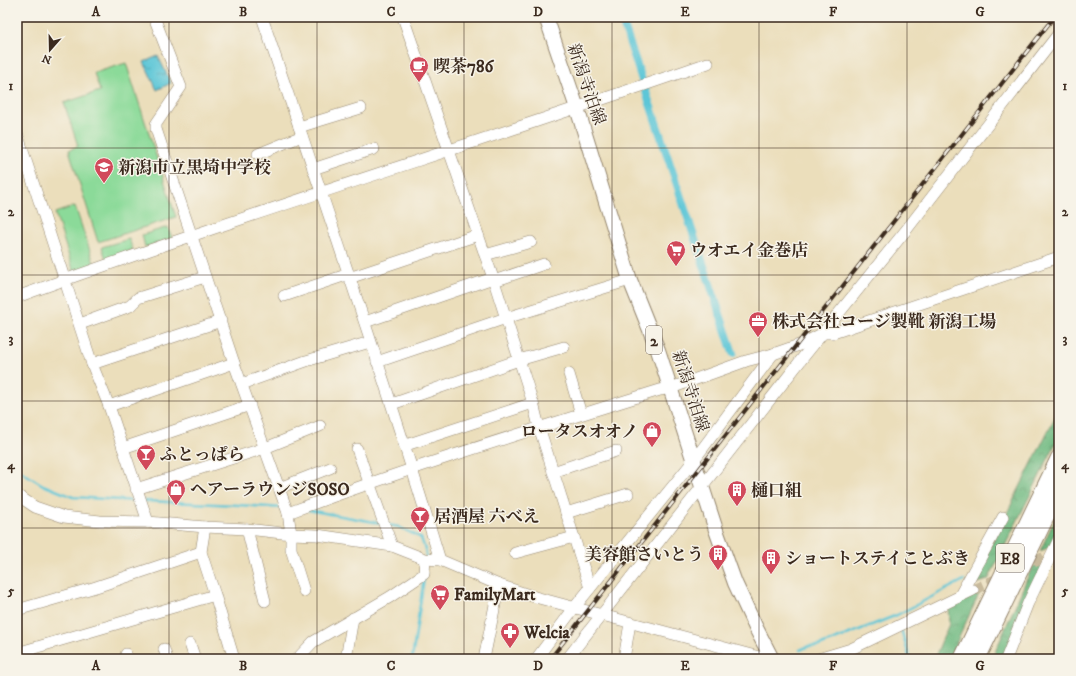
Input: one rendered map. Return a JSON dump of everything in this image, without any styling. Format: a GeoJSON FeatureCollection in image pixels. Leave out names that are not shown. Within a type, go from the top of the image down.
{"type":"FeatureCollection","features":[{"type":"Feature","properties":{"kind":"highway","name":"E8"},"geometry":{"type":"LineString","coordinates":[[962,659],[1059,458]]}},
{"type":"Feature","properties":{"kind":"highway","name":"E8"},"geometry":{"type":"LineString","coordinates":[[977,659],[1059,490]]}},
{"type":"Feature","properties":{"kind":"main road","name":"新潟寺泊線"},"geometry":{"type":"LineString","coordinates":[[546,17],[577,108],[630,280],[658,350],[716,530],[735,583],[756,628],[767,658]]}},
{"type":"Feature","properties":{"kind":"street"},"geometry":{"type":"LineString","coordinates":[[154,17],[181,87],[156,124],[156,129],[234,363],[288,513],[291,534],[290,549],[304,591]]}},
{"type":"Feature","properties":{"kind":"street"},"geometry":{"type":"LineString","coordinates":[[262,17],[300,132],[322,192],[365,322],[370,342],[406,445],[440,560]]}},
{"type":"Feature","properties":{"kind":"street"},"geometry":{"type":"LineString","coordinates":[[403,17],[450,149],[506,318],[590,588]]}},
{"type":"Feature","properties":{"kind":"street"},"geometry":{"type":"LineString","coordinates":[[567,659],[823,333],[912,223],[1059,33]]}},
{"type":"Feature","properties":{"kind":"street"},"geometry":{"type":"LineString","coordinates":[[17,297],[65,279],[708,63]]}},
{"type":"Feature","properties":{"kind":"street"},"geometry":{"type":"LineString","coordinates":[[258,154],[300,132],[361,108]]}},
{"type":"Feature","properties":{"kind":"street"},"geometry":{"type":"LineString","coordinates":[[17,133],[92,364],[148,522]]}},
{"type":"Feature","properties":{"kind":"street"},"geometry":{"type":"LineString","coordinates":[[314,169],[374,149]]}},
{"type":"Feature","properties":{"kind":"street"},"geometry":{"type":"LineString","coordinates":[[284,296],[478,235]]}},
{"type":"Feature","properties":{"kind":"street"},"geometry":{"type":"LineString","coordinates":[[485,255],[531,242]]}},
{"type":"Feature","properties":{"kind":"street"},"geometry":{"type":"LineString","coordinates":[[288,513],[356,487],[581,414],[671,388],[746,361],[802,344],[823,333],[832,333],[1059,256]]}},
{"type":"Feature","properties":{"kind":"street"},"geometry":{"type":"LineString","coordinates":[[365,322],[493,279],[544,264]]}},
{"type":"Feature","properties":{"kind":"street"},"geometry":{"type":"LineString","coordinates":[[80,324],[130,306],[138,298],[205,277]]}},
{"type":"Feature","properties":{"kind":"street"},"geometry":{"type":"LineString","coordinates":[[377,362],[506,318],[630,280]]}},
{"type":"Feature","properties":{"kind":"street"},"geometry":{"type":"LineString","coordinates":[[92,364],[221,321]]}},
{"type":"Feature","properties":{"kind":"street"},"geometry":{"type":"LineString","coordinates":[[242,384],[306,361],[370,342]]}},
{"type":"Feature","properties":{"kind":"street"},"geometry":{"type":"LineString","coordinates":[[392,404],[519,360],[564,347]]}},
{"type":"Feature","properties":{"kind":"street"},"geometry":{"type":"LineString","coordinates":[[536,659],[574,608],[694,460],[773,354]]}},
{"type":"Feature","properties":{"kind":"street"},"geometry":{"type":"LineString","coordinates":[[108,406],[234,363]]}},
{"type":"Feature","properties":{"kind":"street"},"geometry":{"type":"LineString","coordinates":[[569,374],[581,414]]}},
{"type":"Feature","properties":{"kind":"street"},"geometry":{"type":"LineString","coordinates":[[406,445],[533,402]]}},
{"type":"Feature","properties":{"kind":"street"},"geometry":{"type":"LineString","coordinates":[[123,448],[250,405]]}},
{"type":"Feature","properties":{"kind":"street"},"geometry":{"type":"LineString","coordinates":[[136,489],[265,448],[320,426]]}},
{"type":"Feature","properties":{"kind":"street"},"geometry":{"type":"LineString","coordinates":[[357,449],[392,546]]}},
{"type":"Feature","properties":{"kind":"street"},"geometry":{"type":"LineString","coordinates":[[553,472],[616,451]]}},
{"type":"Feature","properties":{"kind":"street"},"geometry":{"type":"LineString","coordinates":[[279,488],[330,468]]}},
{"type":"Feature","properties":{"kind":"street"},"geometry":{"type":"LineString","coordinates":[[566,514],[628,494]]}},
{"type":"Feature","properties":{"kind":"street"},"geometry":{"type":"LineString","coordinates":[[17,495],[36,507],[64,517],[100,521],[148,522],[317,535],[392,546],[425,559],[440,560],[499,585],[535,598],[767,658]]}},
{"type":"Feature","properties":{"kind":"street"},"geometry":{"type":"LineString","coordinates":[[959,597],[1004,517]]}},
{"type":"Feature","properties":{"kind":"street"},"geometry":{"type":"LineString","coordinates":[[205,527],[201,552],[216,595],[234,659]]}},
{"type":"Feature","properties":{"kind":"street"},"geometry":{"type":"LineString","coordinates":[[247,529],[265,601]]}},
{"type":"Feature","properties":{"kind":"street"},"geometry":{"type":"LineString","coordinates":[[515,554],[574,537]]}},
{"type":"Feature","properties":{"kind":"street"},"geometry":{"type":"LineString","coordinates":[[1006,659],[1028,603],[1059,540]]}},
{"type":"Feature","properties":{"kind":"street"},"geometry":{"type":"LineString","coordinates":[[17,610],[96,587],[201,552]]}},
{"type":"Feature","properties":{"kind":"street"},"geometry":{"type":"LineString","coordinates":[[297,659],[313,642],[390,597],[424,574],[425,559]]}},
{"type":"Feature","properties":{"kind":"street"},"geometry":{"type":"LineString","coordinates":[[484,659],[499,585]]}},
{"type":"Feature","properties":{"kind":"street"},"geometry":{"type":"LineString","coordinates":[[818,659],[851,649],[973,590]]}},
{"type":"Feature","properties":{"kind":"street"},"geometry":{"type":"LineString","coordinates":[[17,653],[216,595]]}},
{"type":"Feature","properties":{"kind":"street"},"geometry":{"type":"LineString","coordinates":[[346,659],[353,618]]}},
{"type":"Feature","properties":{"kind":"street"},"geometry":{"type":"LineString","coordinates":[[624,659],[630,623]]}},
{"type":"Feature","properties":{"kind":"street"},"geometry":{"type":"LineString","coordinates":[[190,644],[195,659]]}},
{"type":"Feature","properties":{"kind":"green space"},"geometry":{"type":"Polygon","coordinates":[[[126,63],[176,217],[98,242],[69,150],[78,146],[64,103],[100,91],[94,73],[126,63]]]}},
{"type":"Feature","properties":{"kind":"green space"},"geometry":{"type":"Polygon","coordinates":[[[75,206],[95,266],[74,272],[55,213],[75,206]]]}},
{"type":"Feature","properties":{"kind":"green space"},"geometry":{"type":"Polygon","coordinates":[[[168,227],[172,238],[145,247],[142,235],[168,227]]]}},
{"type":"Feature","properties":{"kind":"green space"},"geometry":{"type":"Polygon","coordinates":[[[129,239],[133,250],[106,259],[102,247],[129,239]]]}},
{"type":"Feature","properties":{"kind":"green space"},"geometry":{"type":"Polygon","coordinates":[[[1059,409],[1059,437],[988,580],[978,583],[975,577],[1059,409]]]}},
{"type":"Feature","properties":{"kind":"green space"},"geometry":{"type":"Polygon","coordinates":[[[1059,510],[1059,532],[1053,546],[1040,551],[1059,510]]]}},
{"type":"Feature","properties":{"kind":"green space"},"geometry":{"type":"Polygon","coordinates":[[[1043,564],[1003,659],[992,659],[1032,567],[1043,564]]]}},
{"type":"Feature","properties":{"kind":"green space"},"geometry":{"type":"Polygon","coordinates":[[[980,592],[949,659],[934,659],[949,624],[948,607],[980,592]]]}},
{"type":"Feature","properties":{"kind":"water"},"geometry":{"type":"Polygon","coordinates":[[[158,56],[171,83],[157,90],[144,62],[158,56]]]}},
{"type":"Feature","properties":{"kind":"waterway"},"geometry":{"type":"LineString","coordinates":[[621,17],[733,353]]}},
{"type":"Feature","properties":{"kind":"waterway"},"geometry":{"type":"LineString","coordinates":[[17,469],[43,485],[73,497],[137,501]]}},
{"type":"Feature","properties":{"kind":"waterway"},"geometry":{"type":"LineString","coordinates":[[144,501],[283,508]]}},
{"type":"Feature","properties":{"kind":"waterway"},"geometry":{"type":"LineString","coordinates":[[308,510],[380,523]]}},
{"type":"Feature","properties":{"kind":"waterway"},"geometry":{"type":"LineString","coordinates":[[389,525],[399,527],[421,538],[426,552],[426,557]]}},
{"type":"Feature","properties":{"kind":"waterway"},"geometry":{"type":"LineString","coordinates":[[412,659],[424,578]]}},
{"type":"Feature","properties":{"kind":"waterway"},"geometry":{"type":"LineString","coordinates":[[800,650],[809,646],[819,646],[897,615],[964,580]]}},
{"type":"Feature","properties":{"kind":"waterway"},"geometry":{"type":"LineString","coordinates":[[901,629],[910,659]]}},
{"type":"Feature","properties":{"kind":"tunnel"},"geometry":{"type":"LineString","coordinates":[[1019,569],[1047,556]]}},
{"type":"Feature","properties":{"kind":"tunnel"},"geometry":{"type":"LineString","coordinates":[[973,590],[1004,576]]}},
{"type":"Feature","properties":{"kind":"railway"},"geometry":{"type":"LineString","coordinates":[[550,659],[1054,17]]}},
{"type":"Feature","properties":{"kind":"place","name":"喫茶786"},"geometry":{"type":"Point","coordinates":[419,83]}},
{"type":"Feature","properties":{"kind":"place","name":"新潟市立黒埼中学校"},"geometry":{"type":"Point","coordinates":[104,184]}},
{"type":"Feature","properties":{"kind":"place","name":"ウオエイ金巻店"},"geometry":{"type":"Point","coordinates":[676,267]}},
{"type":"Feature","properties":{"kind":"place","name":"株式会社コージ製靴 新潟工場"},"geometry":{"type":"Point","coordinates":[758,338]}},
{"type":"Feature","properties":{"kind":"place","name":"ロータスオオノ"},"geometry":{"type":"Point","coordinates":[652,448]}},
{"type":"Feature","properties":{"kind":"place","name":"ふとっぱら"},"geometry":{"type":"Point","coordinates":[146,471]}},
{"type":"Feature","properties":{"kind":"place","name":"ヘアーラウンジSOSO"},"geometry":{"type":"Point","coordinates":[176,506]}},
{"type":"Feature","properties":{"kind":"place","name":"樋口組"},"geometry":{"type":"Point","coordinates":[737,507]}},
{"type":"Feature","properties":{"kind":"place","name":"居酒屋 六べえ"},"geometry":{"type":"Point","coordinates":[420,533]}},
{"type":"Feature","properties":{"kind":"place","name":"美容館さいとう"},"geometry":{"type":"Point","coordinates":[718,571]}},
{"type":"Feature","properties":{"kind":"place","name":"ショートステイことぶき"},"geometry":{"type":"Point","coordinates":[771,575]}},
{"type":"Feature","properties":{"kind":"place","name":"FamilyMart"},"geometry":{"type":"Point","coordinates":[440,611]}},
{"type":"Feature","properties":{"kind":"place","name":"Welcia"},"geometry":{"type":"Point","coordinates":[510,649]}}]}
